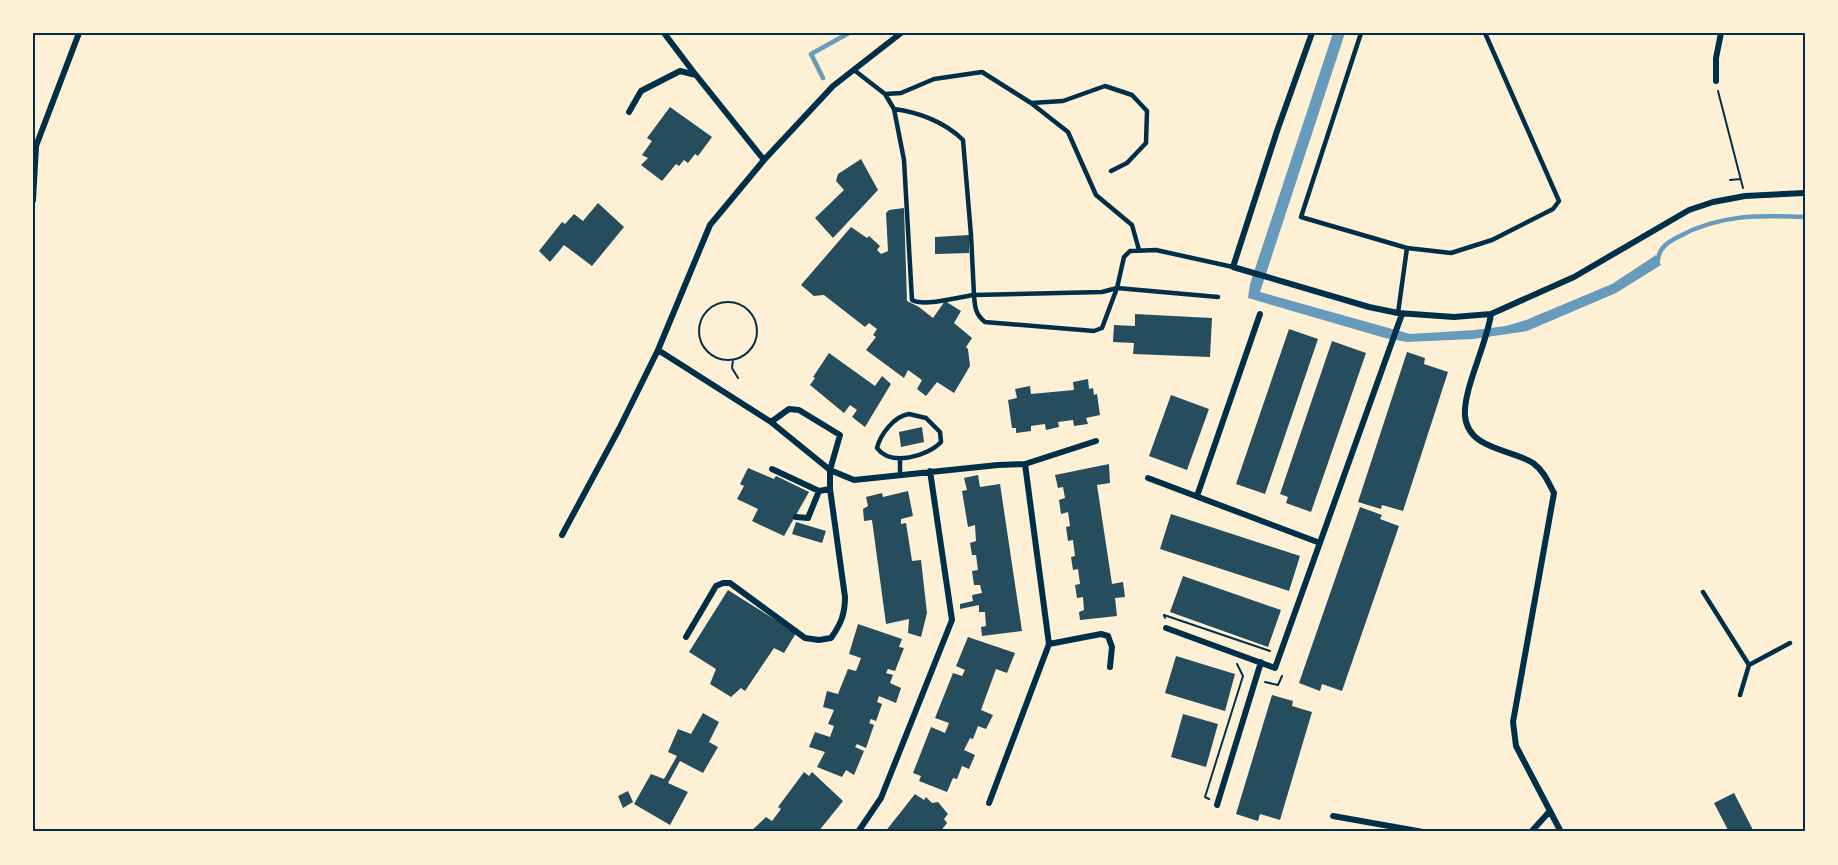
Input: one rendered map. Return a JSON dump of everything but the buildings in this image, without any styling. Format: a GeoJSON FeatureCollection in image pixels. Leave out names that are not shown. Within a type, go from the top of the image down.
{"type":"FeatureCollection","features":[{"type":"Feature","properties":{"kind":"street"},"geometry":{"type":"LineString","coordinates":[[33,200],[36,146],[79,33]]}},
{"type":"Feature","properties":{"kind":"street"},"geometry":{"type":"LineString","coordinates":[[664,33],[764,160]]}},
{"type":"Feature","properties":{"kind":"street"},"geometry":{"type":"LineString","coordinates":[[562,535],[658,350],[710,225],[764,160],[832,86],[901,33]]}},
{"type":"Feature","properties":{"kind":"street"},"geometry":{"type":"LineString","coordinates":[[1312,33],[1277,131],[1233,267],[1369,307],[1400,313],[1454,317],[1491,314],[1574,277],[1689,210],[1713,201],[1745,196],[1805,193]]}},
{"type":"Feature","properties":{"kind":"street"},"geometry":{"type":"LineString","coordinates":[[1716,81],[1716,58],[1721,33]]}},
{"type":"Feature","properties":{"kind":"street"},"geometry":{"type":"LineString","coordinates":[[629,112],[641,91],[680,71],[696,75]]}},
{"type":"Feature","properties":{"kind":"street"},"geometry":{"type":"LineString","coordinates":[[1166,628],[1275,668],[1398,328],[1400,313]]}},
{"type":"Feature","properties":{"kind":"street"},"geometry":{"type":"LineString","coordinates":[[1197,496],[1260,314]]}},
{"type":"Feature","properties":{"kind":"street"},"geometry":{"type":"LineString","coordinates":[[1491,314],[1468,396],[1465,416],[1468,426],[1476,437],[1487,446],[1532,462],[1545,474],[1554,493],[1513,722],[1516,746],[1561,832]]}},
{"type":"Feature","properties":{"kind":"street"},"geometry":{"type":"LineString","coordinates":[[658,350],[771,422],[830,470],[854,480],[930,471],[1025,464],[1096,441]]}},
{"type":"Feature","properties":{"kind":"street"},"geometry":{"type":"LineString","coordinates":[[686,637],[716,586],[723,583],[730,583],[805,638],[819,640],[831,638],[842,623],[845,597],[830,489],[830,470],[840,435],[799,410],[789,409],[771,422]]}},
{"type":"Feature","properties":{"kind":"street"},"geometry":{"type":"LineString","coordinates":[[989,803],[1049,644],[1025,464]]}},
{"type":"Feature","properties":{"kind":"street"},"geometry":{"type":"LineString","coordinates":[[772,469],[819,491],[830,489]]}},
{"type":"Feature","properties":{"kind":"street"},"geometry":{"type":"LineString","coordinates":[[858,832],[881,798],[952,620],[930,471]]}},
{"type":"Feature","properties":{"kind":"street"},"geometry":{"type":"LineString","coordinates":[[1148,478],[1320,543]]}},
{"type":"Feature","properties":{"kind":"street"},"geometry":{"type":"LineString","coordinates":[[796,517],[808,518],[819,491]]}},
{"type":"Feature","properties":{"kind":"street"},"geometry":{"type":"LineString","coordinates":[[1049,644],[1101,634],[1108,636],[1112,647],[1110,667]]}},
{"type":"Feature","properties":{"kind":"street"},"geometry":{"type":"LineString","coordinates":[[1217,805],[1261,662]]}},
{"type":"Feature","properties":{"kind":"street"},"geometry":{"type":"LineString","coordinates":[[1531,832],[1549,812]]}},
{"type":"Feature","properties":{"kind":"street"},"geometry":{"type":"LineString","coordinates":[[1333,816],[1423,832]]}},
{"type":"Feature","properties":{"kind":"lane"},"geometry":{"type":"LineString","coordinates":[[1361,33],[1301,217],[1407,248],[1451,253],[1492,240],[1553,209],[1559,201],[1485,33]]}},
{"type":"Feature","properties":{"kind":"lane"},"geometry":{"type":"LineString","coordinates":[[854,70],[885,94],[894,109],[904,160],[912,300],[917,303],[974,295],[1102,292],[1117,288],[1218,297]]}},
{"type":"Feature","properties":{"kind":"lane"},"geometry":{"type":"LineString","coordinates":[[885,94],[901,93],[934,78],[982,72],[1068,132],[1096,195],[1132,225],[1139,250]]}},
{"type":"Feature","properties":{"kind":"lane"},"geometry":{"type":"LineString","coordinates":[[1031,104],[1063,101],[1105,86],[1132,95],[1147,111],[1146,142],[1127,163],[1112,171]]}},
{"type":"Feature","properties":{"kind":"lane"},"geometry":{"type":"LineString","coordinates":[[894,109],[916,112],[963,140],[975,310],[978,317],[985,322],[1094,331],[1101,328],[1117,288],[1124,257],[1130,251],[1165,252],[1233,267]]}},
{"type":"Feature","properties":{"kind":"lane"},"geometry":{"type":"LineString","coordinates":[[1400,313],[1407,248]]}},
{"type":"Feature","properties":{"kind":"lane"},"geometry":{"type":"LineString","coordinates":[[902,415],[926,418],[940,432],[941,442],[935,448],[900,459],[885,455],[877,448],[879,440],[889,426],[902,415]]}},
{"type":"Feature","properties":{"kind":"lane"},"geometry":{"type":"LineString","coordinates":[[900,459],[900,474]]}},
{"type":"Feature","properties":{"kind":"lane"},"geometry":{"type":"LineString","coordinates":[[1703,592],[1749,665]]}},
{"type":"Feature","properties":{"kind":"lane"},"geometry":{"type":"LineString","coordinates":[[1740,695],[1749,665],[1790,643]]}},
{"type":"Feature","properties":{"kind":"path"},"geometry":{"type":"LineString","coordinates":[[1716,81],[1745,196]]}},
{"type":"Feature","properties":{"kind":"path"},"geometry":{"type":"LineString","coordinates":[[1730,180],[1740,179]]}},
{"type":"Feature","properties":{"kind":"path"},"geometry":{"type":"LineString","coordinates":[[723,302],[733,302],[743,306],[750,312],[757,331],[750,350],[733,360],[715,357],[708,352],[699,336],[699,327],[707,310],[723,302]]}},
{"type":"Feature","properties":{"kind":"path"},"geometry":{"type":"LineString","coordinates":[[733,360],[732,368],[738,378]]}},
{"type":"Feature","properties":{"kind":"path"},"geometry":{"type":"LineString","coordinates":[[1166,628],[1164,615],[1273,652]]}},
{"type":"Feature","properties":{"kind":"path"},"geometry":{"type":"LineString","coordinates":[[1217,805],[1205,797],[1243,676],[1236,663]]}},
{"type":"Feature","properties":{"kind":"path"},"geometry":{"type":"LineString","coordinates":[[1263,681],[1278,686],[1282,674]]}},
{"type":"Feature","properties":{"kind":"water"},"geometry":{"type":"Polygon","coordinates":[[[1333,33],[1345,33],[1260,292],[1410,334],[1475,330],[1506,326],[1526,320],[1612,284],[1656,255],[1661,265],[1616,293],[1527,331],[1473,339],[1407,342],[1385,338],[1248,298],[1250,284],[1333,33]]]}},
{"type":"Feature","properties":{"kind":"waterway"},"geometry":{"type":"LineString","coordinates":[[823,78],[811,54],[849,33]]}},
{"type":"Feature","properties":{"kind":"waterway"},"geometry":{"type":"LineString","coordinates":[[1658,260],[1660,252],[1668,243],[1693,229],[1709,224],[1756,216],[1805,217]]}}]}
